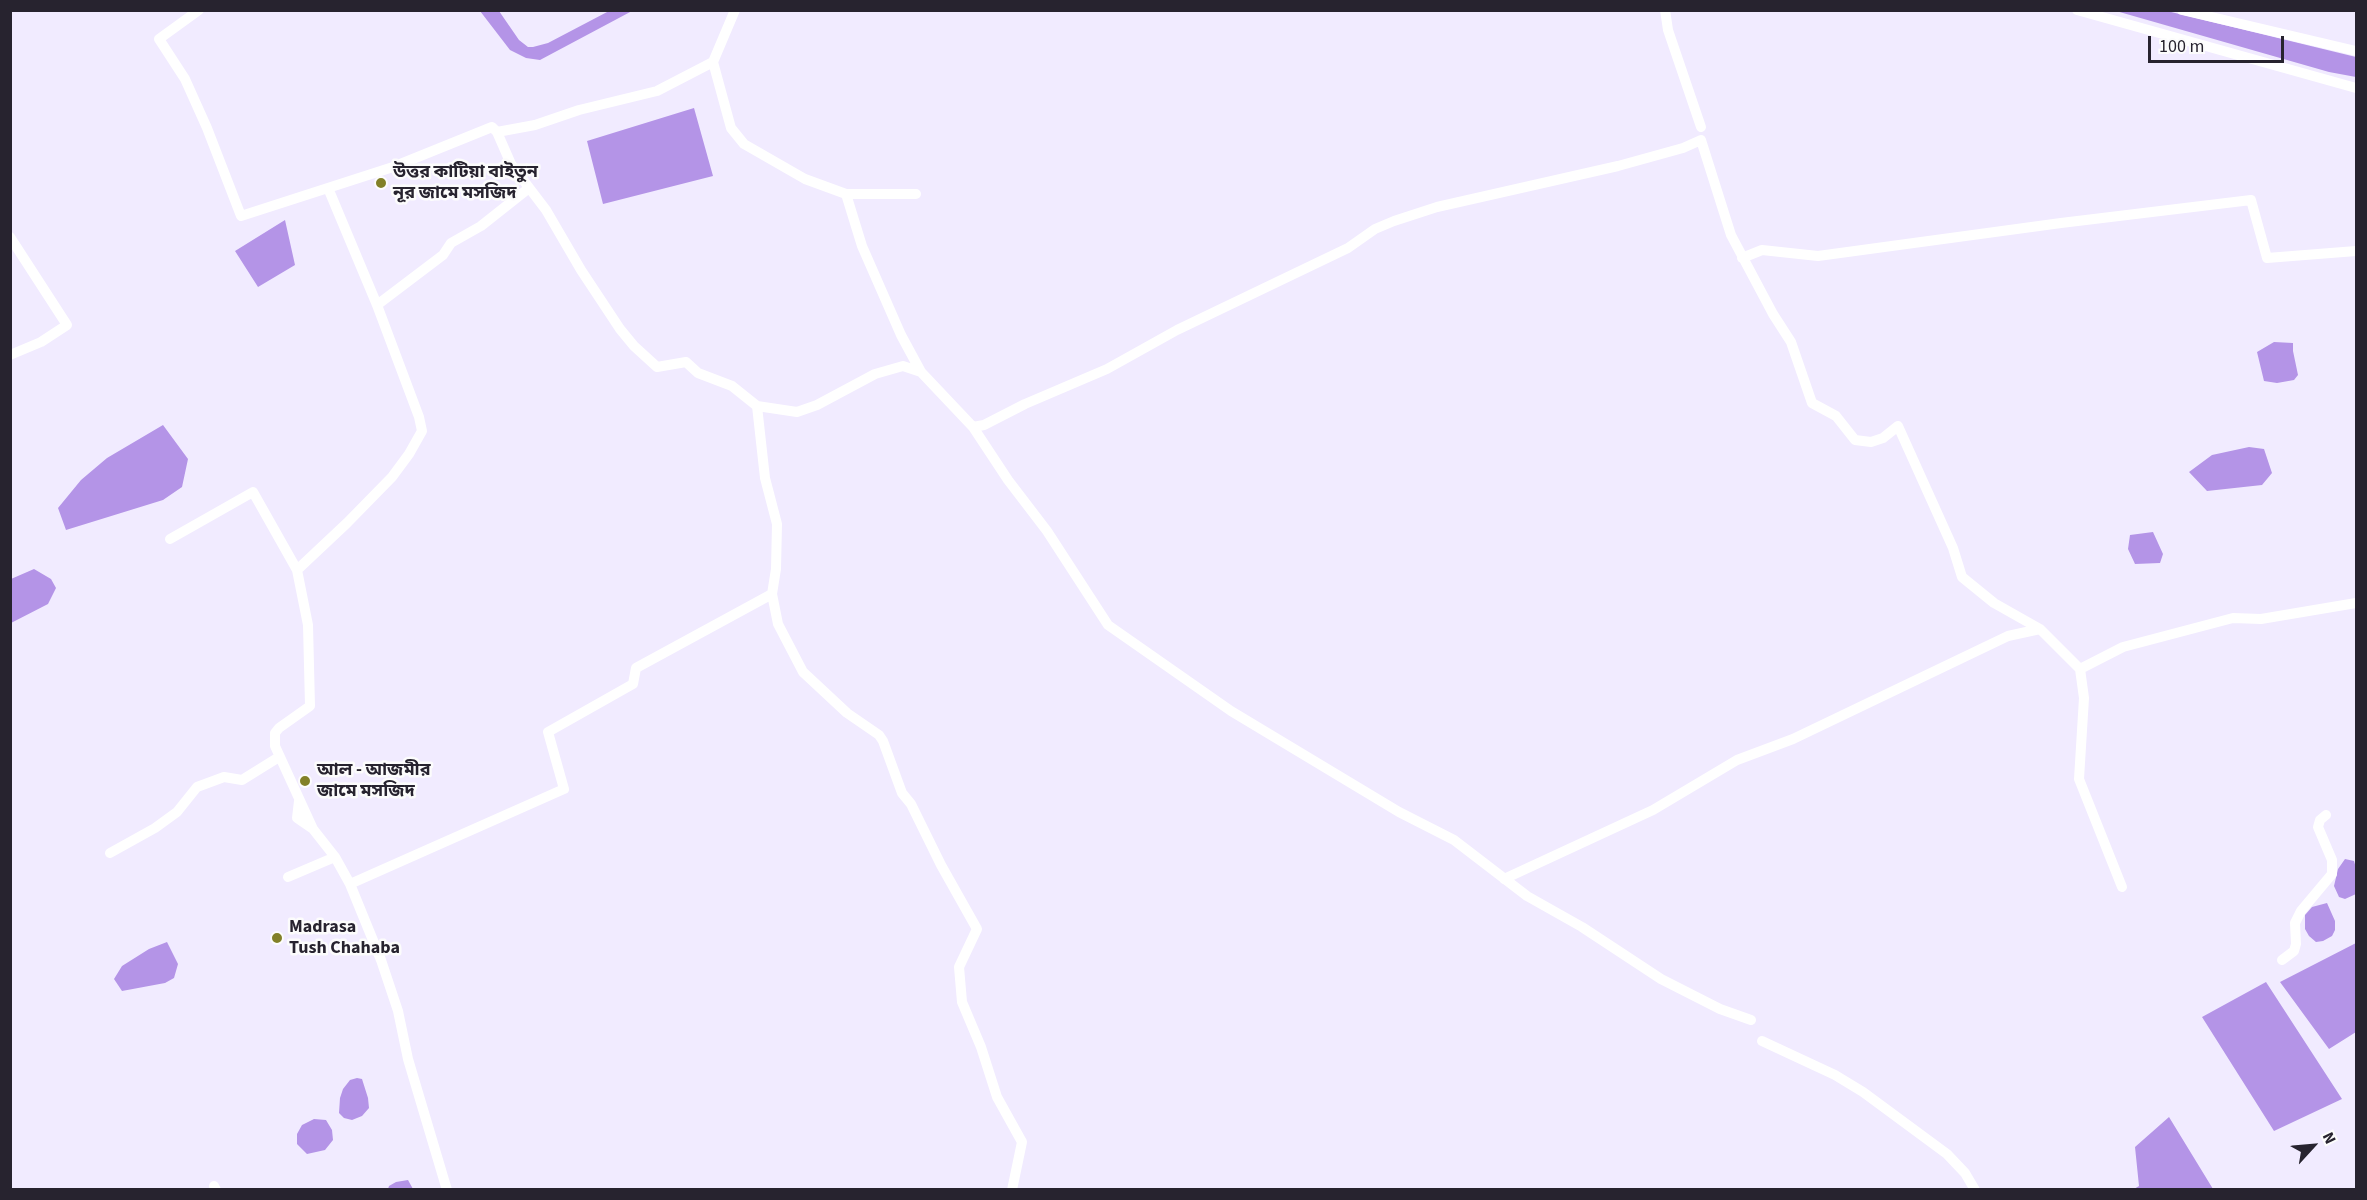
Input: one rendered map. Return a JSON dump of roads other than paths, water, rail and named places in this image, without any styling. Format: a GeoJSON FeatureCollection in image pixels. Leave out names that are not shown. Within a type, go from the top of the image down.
{"type":"FeatureCollection","features":[{"type":"Feature","properties":{"kind":"street"},"geometry":{"type":"LineString","coordinates":[[199,10],[159,39],[185,79],[207,128],[241,216],[393,167],[492,127],[497,132],[511,164],[546,210],[581,270],[634,346],[657,367],[686,362],[698,373],[732,386],[756,406],[798,412],[817,405],[875,374],[903,366],[921,372]]}},
{"type":"Feature","properties":{"kind":"street"},"geometry":{"type":"LineString","coordinates":[[735,10],[714,62],[731,128],[744,144],[805,179],[846,195],[916,194]]}},
{"type":"Feature","properties":{"kind":"street"},"geometry":{"type":"LineString","coordinates":[[1665,10],[1668,30],[1701,127]]}},
{"type":"Feature","properties":{"kind":"street"},"geometry":{"type":"LineString","coordinates":[[2078,10],[2356,88]]}},
{"type":"Feature","properties":{"kind":"street"},"geometry":{"type":"LineString","coordinates":[[2182,10],[2356,51]]}},
{"type":"Feature","properties":{"kind":"street"},"geometry":{"type":"LineString","coordinates":[[497,132],[535,125],[579,110],[657,91],[714,62]]}},
{"type":"Feature","properties":{"kind":"street"},"geometry":{"type":"LineString","coordinates":[[974,427],[984,425],[1025,404],[1107,369],[1177,330],[1348,248],[1375,229],[1394,221],[1437,207],[1618,166],[1683,148],[1701,140],[1731,235],[1791,342],[1812,403],[1836,416],[1855,440],[1871,442],[1883,438],[1898,426],[1953,548],[1962,577],[1994,603],[2040,629],[2080,669],[2084,698],[2079,779],[2122,887]]}},
{"type":"Feature","properties":{"kind":"street"},"geometry":{"type":"LineString","coordinates":[[297,570],[392,477],[422,431],[419,417],[377,306],[327,188]]}},
{"type":"Feature","properties":{"kind":"street"},"geometry":{"type":"LineString","coordinates":[[377,306],[443,255],[451,243],[481,226],[530,188]]}},
{"type":"Feature","properties":{"kind":"street"},"geometry":{"type":"LineString","coordinates":[[846,195],[862,246],[921,372],[974,427],[1008,480],[1047,531],[1108,625],[1231,711],[1399,812],[1454,840],[1527,896],[1582,927],[1661,979],[1720,1009],[1751,1020]]}},
{"type":"Feature","properties":{"kind":"street"},"geometry":{"type":"LineString","coordinates":[[1743,258],[1762,250],[1818,256],[2251,200],[2267,258],[2356,251]]}},
{"type":"Feature","properties":{"kind":"street"},"geometry":{"type":"LineString","coordinates":[[10,237],[67,325],[41,342],[10,355]]}},
{"type":"Feature","properties":{"kind":"street"},"geometry":{"type":"LineString","coordinates":[[756,406],[765,478],[777,524],[776,570],[772,594],[778,624],[803,672],[847,713],[879,735],[883,741],[902,793],[911,804],[941,865],[977,929],[959,967],[962,1002],[981,1047],[997,1097],[1023,1142],[1012,1190]]}},
{"type":"Feature","properties":{"kind":"street"},"geometry":{"type":"LineString","coordinates":[[170,539],[253,492],[297,570],[308,625],[310,706],[275,733],[275,746],[313,829],[335,856],[350,884],[381,960],[398,1011],[408,1059],[447,1190]]}},
{"type":"Feature","properties":{"kind":"street"},"geometry":{"type":"LineString","coordinates":[[350,884],[564,789],[548,732],[633,684],[636,668],[772,594]]}},
{"type":"Feature","properties":{"kind":"street"},"geometry":{"type":"LineString","coordinates":[[2080,669],[2123,647],[2233,618],[2261,619],[2356,603]]}},
{"type":"Feature","properties":{"kind":"street"},"geometry":{"type":"LineString","coordinates":[[1504,879],[1653,810],[1737,760],[1792,739],[2008,636],[2040,629]]}},
{"type":"Feature","properties":{"kind":"street"},"geometry":{"type":"LineString","coordinates":[[110,853],[155,828],[177,812],[197,787],[224,777],[242,780],[279,757]]}},
{"type":"Feature","properties":{"kind":"street"},"geometry":{"type":"LineString","coordinates":[[2282,960],[2294,951],[2295,923],[2301,911],[2332,874],[2332,860],[2318,827],[2320,820],[2326,815]]}},
{"type":"Feature","properties":{"kind":"street"},"geometry":{"type":"LineString","coordinates":[[288,877],[335,856]]}},
{"type":"Feature","properties":{"kind":"street"},"geometry":{"type":"LineString","coordinates":[[1762,1041],[1835,1075],[1863,1092],[1947,1154],[1965,1173],[1975,1190]]}},
{"type":"Feature","properties":{"kind":"place","name":"উত্তর কাটিয়া বাইতুন নূর জামে মসজিদ"},"geometry":{"type":"Point","coordinates":[381,183]}},
{"type":"Feature","properties":{"kind":"place","name":"আল - আজমীর জামে মসজিদ"},"geometry":{"type":"Point","coordinates":[305,781]}},
{"type":"Feature","properties":{"kind":"place","name":"Madrasa Tush Chahaba"},"geometry":{"type":"Point","coordinates":[277,938]}}]}
